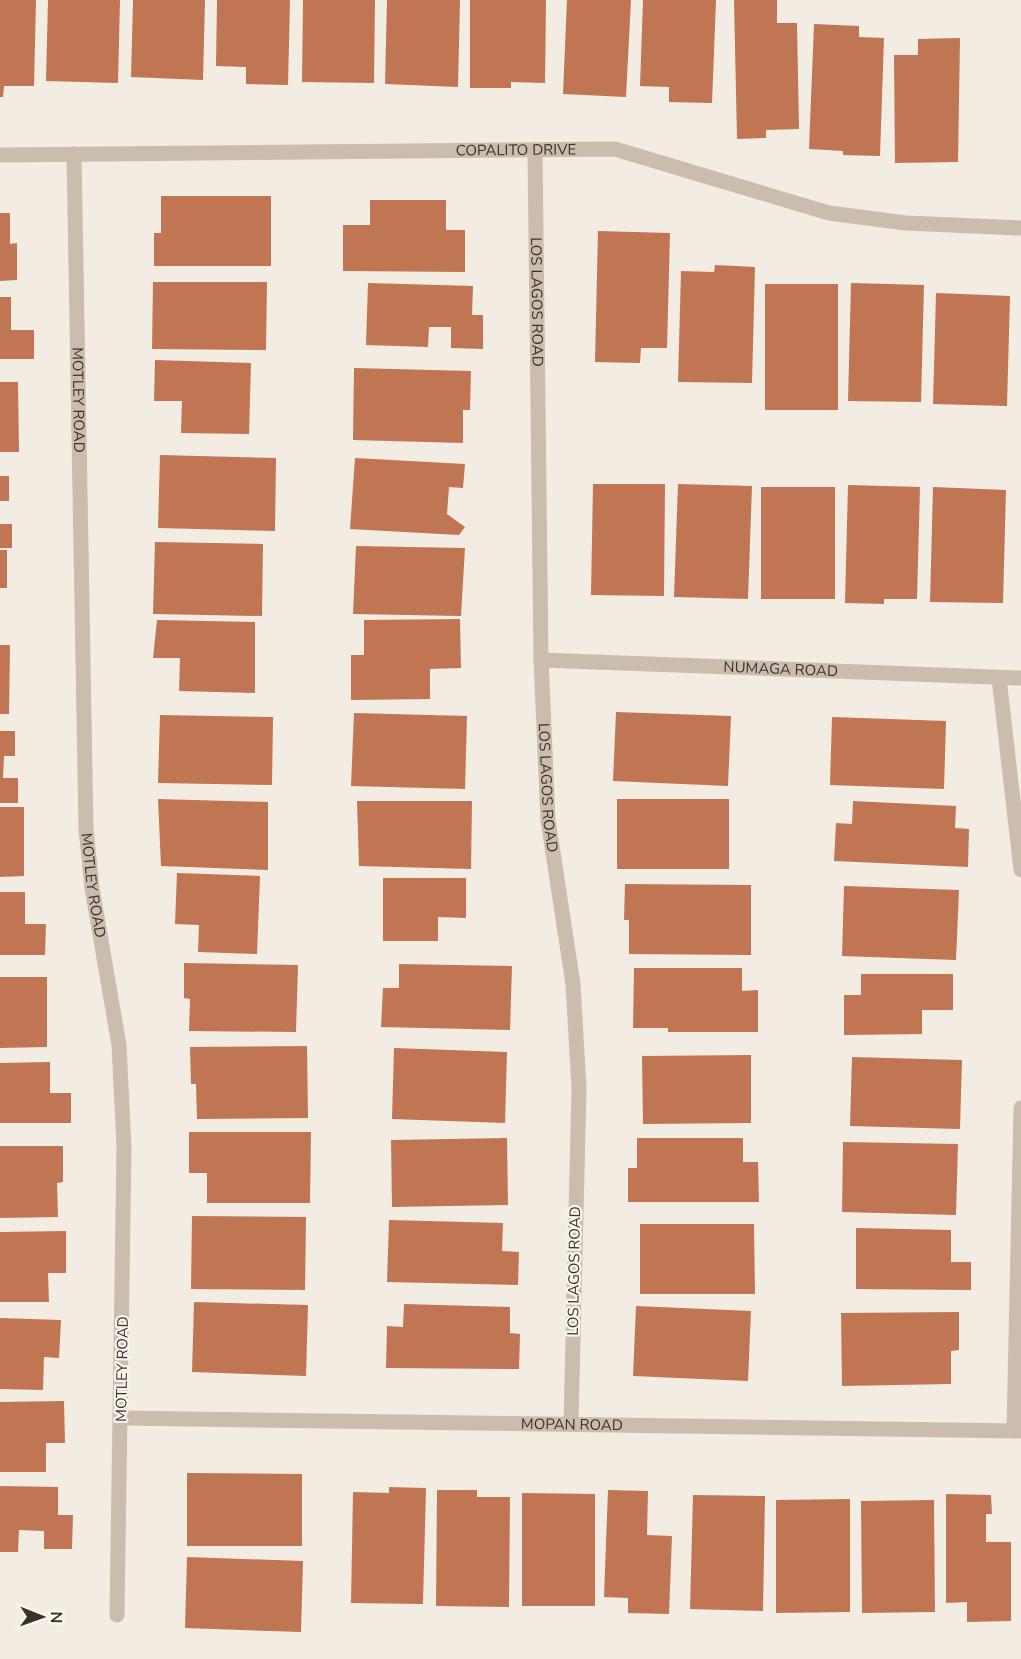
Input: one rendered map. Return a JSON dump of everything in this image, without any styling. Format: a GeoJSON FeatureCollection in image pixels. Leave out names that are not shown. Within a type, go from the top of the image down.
{"type":"FeatureCollection","features":[{"type":"Feature","properties":{"kind":"street","name":"COPALITO DRIVE"},"geometry":{"type":"LineString","coordinates":[[0,155],[615,149],[829,213],[906,223],[1021,228]]}},
{"type":"Feature","properties":{"kind":"street","name":"LOS LAGOS ROAD"},"geometry":{"type":"LineString","coordinates":[[535,150],[541,660],[548,820],[573,984],[579,1088],[571,1423]]}},
{"type":"Feature","properties":{"kind":"street","name":"MOTLEY ROAD"},"geometry":{"type":"LineString","coordinates":[[74,154],[87,829],[92,888],[119,1045],[124,1147],[122,1418],[117,1615]]}},
{"type":"Feature","properties":{"kind":"street","name":"NUMAGA ROAD"},"geometry":{"type":"LineString","coordinates":[[541,660],[1021,678]]}},
{"type":"Feature","properties":{"kind":"street"},"geometry":{"type":"LineString","coordinates":[[999,678],[1021,870]]}},
{"type":"Feature","properties":{"kind":"street"},"geometry":{"type":"LineString","coordinates":[[1018,1431],[1021,1108]]}},
{"type":"Feature","properties":{"kind":"street","name":"MOPAN ROAD"},"geometry":{"type":"LineString","coordinates":[[122,1418],[1018,1431]]}},
{"type":"Feature","properties":{"kind":"building"},"geometry":{"type":"Polygon","coordinates":[[[0,0],[36,0],[34,86],[4,86],[3,97],[0,97],[0,0]]]}},
{"type":"Feature","properties":{"kind":"building"},"geometry":{"type":"Polygon","coordinates":[[[48,0],[120,0],[118,83],[46,81],[48,0]]]}},
{"type":"Feature","properties":{"kind":"building"},"geometry":{"type":"Polygon","coordinates":[[[133,0],[205,0],[203,80],[131,77],[133,0]]]}},
{"type":"Feature","properties":{"kind":"building"},"geometry":{"type":"Polygon","coordinates":[[[217,0],[290,0],[288,85],[246,84],[246,67],[216,66],[217,0]]]}},
{"type":"Feature","properties":{"kind":"building"},"geometry":{"type":"Polygon","coordinates":[[[303,0],[375,0],[374,83],[302,82],[303,0]]]}},
{"type":"Feature","properties":{"kind":"building"},"geometry":{"type":"Polygon","coordinates":[[[387,0],[460,0],[458,87],[385,84],[387,0]]]}},
{"type":"Feature","properties":{"kind":"building"},"geometry":{"type":"Polygon","coordinates":[[[470,0],[546,0],[545,83],[511,82],[511,88],[470,88],[470,0]]]}},
{"type":"Feature","properties":{"kind":"building"},"geometry":{"type":"Polygon","coordinates":[[[567,0],[631,0],[626,97],[563,94],[567,0]]]}},
{"type":"Feature","properties":{"kind":"building"},"geometry":{"type":"Polygon","coordinates":[[[643,0],[716,0],[712,103],[669,102],[669,87],[640,86],[643,0]]]}},
{"type":"Feature","properties":{"kind":"building"},"geometry":{"type":"Polygon","coordinates":[[[734,0],[777,0],[777,23],[797,23],[799,129],[766,130],[766,138],[737,139],[734,0]]]}},
{"type":"Feature","properties":{"kind":"building"},"geometry":{"type":"Polygon","coordinates":[[[814,24],[859,26],[859,37],[884,38],[880,156],[843,155],[843,151],[809,149],[814,24]]]}},
{"type":"Feature","properties":{"kind":"building"},"geometry":{"type":"Polygon","coordinates":[[[960,38],[958,162],[895,163],[894,55],[918,55],[918,39],[960,38]]]}},
{"type":"Feature","properties":{"kind":"building"},"geometry":{"type":"Polygon","coordinates":[[[161,196],[271,196],[271,266],[154,266],[154,233],[161,233],[161,196]]]}},
{"type":"Feature","properties":{"kind":"building"},"geometry":{"type":"Polygon","coordinates":[[[370,200],[446,200],[446,230],[465,230],[465,272],[343,271],[343,225],[370,225],[370,200]]]}},
{"type":"Feature","properties":{"kind":"building"},"geometry":{"type":"Polygon","coordinates":[[[0,213],[10,213],[10,244],[17,243],[17,280],[0,281],[0,213]]]}},
{"type":"Feature","properties":{"kind":"building"},"geometry":{"type":"Polygon","coordinates":[[[598,231],[670,233],[667,348],[641,348],[640,363],[595,362],[598,231]]]}},
{"type":"Feature","properties":{"kind":"building"},"geometry":{"type":"Polygon","coordinates":[[[715,265],[755,267],[752,383],[678,382],[681,271],[714,272],[715,265]]]}},
{"type":"Feature","properties":{"kind":"building"},"geometry":{"type":"Polygon","coordinates":[[[153,282],[267,282],[266,350],[152,349],[153,282]]]}},
{"type":"Feature","properties":{"kind":"building"},"geometry":{"type":"Polygon","coordinates":[[[368,283],[473,286],[472,315],[483,315],[483,349],[451,348],[451,327],[429,327],[428,347],[366,345],[368,283]]]}},
{"type":"Feature","properties":{"kind":"building"},"geometry":{"type":"Polygon","coordinates":[[[851,283],[924,285],[921,402],[848,401],[851,283]]]}},
{"type":"Feature","properties":{"kind":"building"},"geometry":{"type":"Polygon","coordinates":[[[765,284],[838,284],[838,410],[765,410],[765,284]]]}},
{"type":"Feature","properties":{"kind":"building"},"geometry":{"type":"Polygon","coordinates":[[[936,293],[1010,296],[1007,406],[933,404],[936,293]]]}},
{"type":"Feature","properties":{"kind":"building"},"geometry":{"type":"Polygon","coordinates":[[[0,297],[11,297],[11,330],[34,330],[34,359],[0,359],[0,297]]]}},
{"type":"Feature","properties":{"kind":"building"},"geometry":{"type":"Polygon","coordinates":[[[155,360],[251,363],[249,434],[181,433],[182,401],[154,401],[155,360]]]}},
{"type":"Feature","properties":{"kind":"building"},"geometry":{"type":"Polygon","coordinates":[[[354,368],[471,371],[470,410],[463,410],[463,443],[353,440],[354,368]]]}},
{"type":"Feature","properties":{"kind":"building"},"geometry":{"type":"Polygon","coordinates":[[[0,382],[18,382],[19,452],[0,452],[0,382]]]}},
{"type":"Feature","properties":{"kind":"building"},"geometry":{"type":"Polygon","coordinates":[[[160,455],[276,458],[275,531],[158,528],[160,455]]]}},
{"type":"Feature","properties":{"kind":"building"},"geometry":{"type":"Polygon","coordinates":[[[355,458],[465,464],[463,488],[449,487],[447,514],[465,527],[459,535],[350,529],[355,458]]]}},
{"type":"Feature","properties":{"kind":"building"},"geometry":{"type":"Polygon","coordinates":[[[0,476],[9,476],[9,501],[0,501],[0,476]]]}},
{"type":"Feature","properties":{"kind":"building"},"geometry":{"type":"Polygon","coordinates":[[[593,484],[665,484],[664,596],[591,595],[593,484]]]}},
{"type":"Feature","properties":{"kind":"building"},"geometry":{"type":"Polygon","coordinates":[[[678,484],[752,486],[748,599],[674,597],[678,484]]]}},
{"type":"Feature","properties":{"kind":"building"},"geometry":{"type":"Polygon","coordinates":[[[848,485],[920,487],[917,599],[884,599],[884,604],[845,603],[848,485]]]}},
{"type":"Feature","properties":{"kind":"building"},"geometry":{"type":"Polygon","coordinates":[[[761,487],[835,487],[835,599],[761,599],[761,487]]]}},
{"type":"Feature","properties":{"kind":"building"},"geometry":{"type":"Polygon","coordinates":[[[933,487],[1006,490],[1003,603],[930,602],[933,487]]]}},
{"type":"Feature","properties":{"kind":"building"},"geometry":{"type":"Polygon","coordinates":[[[0,524],[12,524],[12,548],[0,548],[0,524]]]}},
{"type":"Feature","properties":{"kind":"building"},"geometry":{"type":"Polygon","coordinates":[[[155,542],[263,544],[262,616],[153,614],[155,542]]]}},
{"type":"Feature","properties":{"kind":"building"},"geometry":{"type":"Polygon","coordinates":[[[356,546],[465,548],[461,616],[353,614],[356,546]]]}},
{"type":"Feature","properties":{"kind":"building"},"geometry":{"type":"Polygon","coordinates":[[[0,550],[7,550],[7,588],[0,588],[0,550]]]}},
{"type":"Feature","properties":{"kind":"building"},"geometry":{"type":"Polygon","coordinates":[[[460,619],[461,668],[430,669],[430,699],[351,700],[351,655],[364,655],[364,620],[460,619]]]}},
{"type":"Feature","properties":{"kind":"building"},"geometry":{"type":"Polygon","coordinates":[[[157,620],[255,622],[255,693],[179,691],[180,658],[153,658],[157,620]]]}},
{"type":"Feature","properties":{"kind":"building"},"geometry":{"type":"Polygon","coordinates":[[[0,645],[10,645],[9,714],[0,714],[0,645]]]}},
{"type":"Feature","properties":{"kind":"building"},"geometry":{"type":"Polygon","coordinates":[[[616,712],[731,716],[728,786],[613,781],[616,712]]]}},
{"type":"Feature","properties":{"kind":"building"},"geometry":{"type":"Polygon","coordinates":[[[354,713],[467,716],[465,789],[351,786],[354,713]]]}},
{"type":"Feature","properties":{"kind":"building"},"geometry":{"type":"Polygon","coordinates":[[[160,715],[273,717],[272,785],[158,783],[160,715]]]}},
{"type":"Feature","properties":{"kind":"building"},"geometry":{"type":"Polygon","coordinates":[[[832,717],[946,721],[944,789],[830,785],[832,717]]]}},
{"type":"Feature","properties":{"kind":"building"},"geometry":{"type":"Polygon","coordinates":[[[0,731],[15,731],[15,756],[4,756],[3,778],[18,778],[18,803],[0,803],[0,731]]]}},
{"type":"Feature","properties":{"kind":"building"},"geometry":{"type":"Polygon","coordinates":[[[158,799],[268,802],[268,870],[161,866],[158,799]]]}},
{"type":"Feature","properties":{"kind":"building"},"geometry":{"type":"Polygon","coordinates":[[[617,799],[729,799],[729,869],[617,869],[617,799]]]}},
{"type":"Feature","properties":{"kind":"building"},"geometry":{"type":"Polygon","coordinates":[[[357,801],[472,801],[471,869],[359,866],[357,801]]]}},
{"type":"Feature","properties":{"kind":"building"},"geometry":{"type":"Polygon","coordinates":[[[853,801],[956,806],[955,828],[969,829],[968,867],[834,861],[836,823],[852,824],[853,801]]]}},
{"type":"Feature","properties":{"kind":"building"},"geometry":{"type":"Polygon","coordinates":[[[0,807],[24,807],[24,876],[0,877],[0,807]]]}},
{"type":"Feature","properties":{"kind":"building"},"geometry":{"type":"Polygon","coordinates":[[[177,873],[260,876],[257,954],[198,952],[199,925],[175,924],[177,873]]]}},
{"type":"Feature","properties":{"kind":"building"},"geometry":{"type":"Polygon","coordinates":[[[383,878],[466,878],[466,918],[438,917],[438,941],[383,941],[383,878]]]}},
{"type":"Feature","properties":{"kind":"building"},"geometry":{"type":"Polygon","coordinates":[[[625,884],[751,885],[751,955],[629,954],[629,920],[624,920],[625,884]]]}},
{"type":"Feature","properties":{"kind":"building"},"geometry":{"type":"Polygon","coordinates":[[[844,886],[959,890],[956,960],[842,956],[844,886]]]}},
{"type":"Feature","properties":{"kind":"building"},"geometry":{"type":"Polygon","coordinates":[[[0,892],[25,892],[25,924],[46,924],[45,955],[0,955],[0,892]]]}},
{"type":"Feature","properties":{"kind":"building"},"geometry":{"type":"Polygon","coordinates":[[[184,963],[298,965],[296,1032],[189,1031],[190,999],[184,998],[184,963]]]}},
{"type":"Feature","properties":{"kind":"building"},"geometry":{"type":"Polygon","coordinates":[[[399,964],[512,966],[510,1030],[381,1027],[383,988],[399,988],[399,964]]]}},
{"type":"Feature","properties":{"kind":"building"},"geometry":{"type":"Polygon","coordinates":[[[634,968],[742,968],[742,991],[758,990],[758,1032],[668,1032],[668,1028],[633,1028],[634,968]]]}},
{"type":"Feature","properties":{"kind":"building"},"geometry":{"type":"Polygon","coordinates":[[[861,974],[953,974],[953,1010],[922,1010],[922,1034],[844,1035],[844,995],[861,995],[861,974]]]}},
{"type":"Feature","properties":{"kind":"building"},"geometry":{"type":"Polygon","coordinates":[[[0,977],[47,977],[47,1047],[0,1048],[0,977]]]}},
{"type":"Feature","properties":{"kind":"building"},"geometry":{"type":"Polygon","coordinates":[[[307,1046],[308,1118],[197,1119],[196,1084],[191,1084],[190,1047],[307,1046]]]}},
{"type":"Feature","properties":{"kind":"building"},"geometry":{"type":"Polygon","coordinates":[[[394,1048],[507,1052],[505,1123],[392,1119],[394,1048]]]}},
{"type":"Feature","properties":{"kind":"building"},"geometry":{"type":"Polygon","coordinates":[[[751,1055],[751,1123],[643,1124],[642,1056],[751,1055]]]}},
{"type":"Feature","properties":{"kind":"building"},"geometry":{"type":"Polygon","coordinates":[[[852,1057],[962,1060],[960,1129],[850,1126],[852,1057]]]}},
{"type":"Feature","properties":{"kind":"building"},"geometry":{"type":"Polygon","coordinates":[[[50,1062],[50,1093],[71,1093],[71,1123],[0,1123],[0,1063],[50,1062]]]}},
{"type":"Feature","properties":{"kind":"building"},"geometry":{"type":"Polygon","coordinates":[[[189,1132],[311,1132],[310,1203],[207,1203],[207,1173],[189,1173],[189,1132]]]}},
{"type":"Feature","properties":{"kind":"building"},"geometry":{"type":"Polygon","coordinates":[[[507,1138],[508,1205],[392,1207],[391,1140],[507,1138]]]}},
{"type":"Feature","properties":{"kind":"building"},"geometry":{"type":"Polygon","coordinates":[[[637,1138],[743,1138],[743,1162],[758,1162],[759,1202],[628,1202],[628,1168],[637,1168],[637,1138]]]}},
{"type":"Feature","properties":{"kind":"building"},"geometry":{"type":"Polygon","coordinates":[[[843,1142],[958,1144],[956,1215],[842,1212],[843,1142]]]}},
{"type":"Feature","properties":{"kind":"building"},"geometry":{"type":"Polygon","coordinates":[[[0,1146],[63,1146],[63,1182],[57,1183],[58,1217],[0,1218],[0,1146]]]}},
{"type":"Feature","properties":{"kind":"building"},"geometry":{"type":"Polygon","coordinates":[[[192,1216],[306,1217],[305,1290],[191,1289],[192,1216]]]}},
{"type":"Feature","properties":{"kind":"building"},"geometry":{"type":"Polygon","coordinates":[[[389,1220],[503,1223],[502,1251],[519,1252],[518,1285],[387,1282],[389,1220]]]}},
{"type":"Feature","properties":{"kind":"building"},"geometry":{"type":"Polygon","coordinates":[[[640,1224],[754,1224],[755,1294],[640,1294],[640,1224]]]}},
{"type":"Feature","properties":{"kind":"building"},"geometry":{"type":"Polygon","coordinates":[[[856,1228],[951,1230],[951,1262],[971,1262],[971,1290],[856,1289],[856,1228]]]}},
{"type":"Feature","properties":{"kind":"building"},"geometry":{"type":"Polygon","coordinates":[[[66,1231],[66,1273],[48,1273],[49,1302],[0,1302],[0,1232],[66,1231]]]}},
{"type":"Feature","properties":{"kind":"building"},"geometry":{"type":"Polygon","coordinates":[[[194,1302],[308,1305],[306,1376],[192,1372],[194,1302]]]}},
{"type":"Feature","properties":{"kind":"building"},"geometry":{"type":"Polygon","coordinates":[[[404,1304],[510,1307],[510,1333],[520,1334],[519,1369],[386,1368],[387,1326],[403,1327],[404,1304]]]}},
{"type":"Feature","properties":{"kind":"building"},"geometry":{"type":"Polygon","coordinates":[[[636,1306],[751,1311],[748,1381],[633,1376],[636,1306]]]}},
{"type":"Feature","properties":{"kind":"building"},"geometry":{"type":"Polygon","coordinates":[[[959,1312],[959,1350],[951,1351],[951,1384],[842,1386],[841,1313],[959,1312]]]}},
{"type":"Feature","properties":{"kind":"building"},"geometry":{"type":"Polygon","coordinates":[[[0,1318],[61,1320],[59,1358],[44,1357],[43,1390],[0,1389],[0,1318]]]}},
{"type":"Feature","properties":{"kind":"building"},"geometry":{"type":"Polygon","coordinates":[[[64,1401],[65,1443],[46,1443],[46,1472],[0,1472],[0,1402],[64,1401]]]}},
{"type":"Feature","properties":{"kind":"building"},"geometry":{"type":"Polygon","coordinates":[[[187,1473],[302,1474],[302,1546],[187,1546],[187,1473]]]}},
{"type":"Feature","properties":{"kind":"building"},"geometry":{"type":"Polygon","coordinates":[[[0,1486],[58,1487],[58,1515],[73,1515],[72,1549],[44,1549],[44,1531],[19,1530],[18,1552],[0,1552],[0,1486]]]}},
{"type":"Feature","properties":{"kind":"building"},"geometry":{"type":"Polygon","coordinates":[[[389,1487],[426,1488],[423,1604],[351,1603],[353,1492],[389,1493],[389,1487]]]}},
{"type":"Feature","properties":{"kind":"building"},"geometry":{"type":"Polygon","coordinates":[[[437,1490],[477,1490],[477,1497],[510,1497],[509,1607],[436,1606],[437,1490]]]}},
{"type":"Feature","properties":{"kind":"building"},"geometry":{"type":"Polygon","coordinates":[[[608,1490],[648,1491],[647,1535],[672,1536],[669,1614],[628,1613],[628,1598],[604,1597],[608,1490]]]}},
{"type":"Feature","properties":{"kind":"building"},"geometry":{"type":"Polygon","coordinates":[[[522,1493],[595,1494],[595,1606],[522,1606],[522,1493]]]}},
{"type":"Feature","properties":{"kind":"building"},"geometry":{"type":"Polygon","coordinates":[[[946,1494],[991,1495],[992,1514],[986,1514],[986,1542],[1011,1542],[1011,1621],[967,1622],[967,1602],[946,1603],[946,1494]]]}},
{"type":"Feature","properties":{"kind":"building"},"geometry":{"type":"Polygon","coordinates":[[[693,1495],[765,1496],[763,1611],[690,1609],[693,1495]]]}},
{"type":"Feature","properties":{"kind":"building"},"geometry":{"type":"Polygon","coordinates":[[[850,1499],[850,1612],[776,1613],[776,1500],[850,1499]]]}},
{"type":"Feature","properties":{"kind":"building"},"geometry":{"type":"Polygon","coordinates":[[[934,1500],[935,1612],[862,1613],[861,1501],[934,1500]]]}},
{"type":"Feature","properties":{"kind":"building"},"geometry":{"type":"Polygon","coordinates":[[[187,1557],[303,1561],[301,1632],[185,1628],[187,1557]]]}}]}
